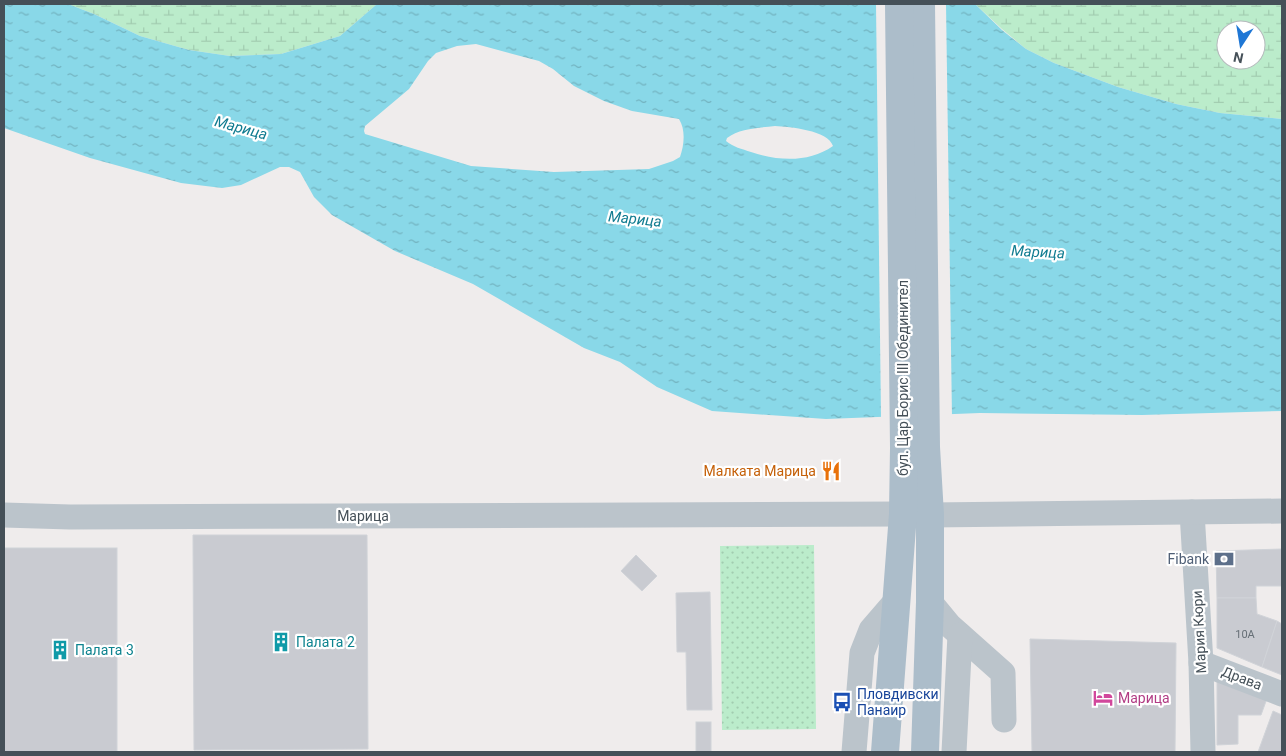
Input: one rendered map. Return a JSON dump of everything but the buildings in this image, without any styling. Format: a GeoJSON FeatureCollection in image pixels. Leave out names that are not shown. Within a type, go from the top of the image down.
{"type":"FeatureCollection","features":[{"type":"Feature","properties":{"kind":"main road","name":"бул. Цар Борис III Обединител"},"geometry":{"type":"LineString","coordinates":[[899,4],[915,448],[930,514],[930,602],[925,752]]}},
{"type":"Feature","properties":{"kind":"main road","name":"бул. Цар Борис III Обединител"},"geometry":{"type":"LineString","coordinates":[[885,752],[903,514],[915,448],[921,4]]}},
{"type":"Feature","properties":{"kind":"street"},"geometry":{"type":"LineString","coordinates":[[930,514],[1282,511]]}},
{"type":"Feature","properties":{"kind":"street","name":"Мария Кюри"},"geometry":{"type":"LineString","coordinates":[[1192,512],[1201,663],[1202,752]]}},
{"type":"Feature","properties":{"kind":"street","name":"Марица"},"geometry":{"type":"LineString","coordinates":[[4,516],[903,514]]}},
{"type":"Feature","properties":{"kind":"street"},"geometry":{"type":"LineString","coordinates":[[854,752],[862,653],[872,630],[896,601]]}},
{"type":"Feature","properties":{"kind":"street"},"geometry":{"type":"LineString","coordinates":[[930,602],[960,635],[1003,673],[1004,720]]}},
{"type":"Feature","properties":{"kind":"street"},"geometry":{"type":"LineString","coordinates":[[954,752],[960,635]]}},
{"type":"Feature","properties":{"kind":"street","name":"Драва"},"geometry":{"type":"LineString","coordinates":[[1201,663],[1282,694]]}},
{"type":"Feature","properties":{"kind":"green space"},"geometry":{"type":"Polygon","coordinates":[[[68,4],[377,4],[340,36],[281,54],[230,56],[189,50],[140,36],[68,4]]]}},
{"type":"Feature","properties":{"kind":"green space"},"geometry":{"type":"Polygon","coordinates":[[[975,4],[1282,4],[1282,119],[1220,113],[1176,104],[1118,87],[1054,63],[1026,49],[975,4]]]}},
{"type":"Feature","properties":{"kind":"green space"},"geometry":{"type":"Polygon","coordinates":[[[814,545],[816,729],[722,730],[720,546],[814,545]]]}},
{"type":"Feature","properties":{"kind":"water"},"geometry":{"type":"Polygon","coordinates":[[[4,4],[68,4],[140,36],[189,50],[230,56],[281,54],[340,36],[377,4],[975,4],[1002,30],[1026,49],[1054,63],[1118,87],[1176,104],[1220,113],[1282,119],[1282,411],[1142,415],[980,413],[826,419],[712,411],[657,387],[620,362],[584,348],[473,284],[395,251],[332,215],[314,197],[300,172],[289,167],[280,167],[241,185],[222,188],[181,183],[90,158],[4,128],[4,4]],[[476,44],[457,46],[436,53],[428,61],[409,89],[365,126],[365,134],[471,166],[554,172],[649,169],[680,157],[684,138],[683,128],[679,119],[632,111],[604,101],[574,86],[553,69],[539,61],[476,44]],[[775,126],[744,130],[727,138],[726,141],[751,152],[782,159],[804,158],[824,152],[833,146],[824,136],[808,130],[775,126]]]}},
{"type":"Feature","properties":{"kind":"pier"},"geometry":{"type":"Polygon","coordinates":[[[876,4],[946,4],[952,417],[881,419],[876,4]]]}},
{"type":"Feature","properties":{"kind":"place","name":"Малката Марица"},"geometry":{"type":"Point","coordinates":[831,471]}},
{"type":"Feature","properties":{"kind":"place","name":"Fibank"},"geometry":{"type":"Point","coordinates":[1224,559]}},
{"type":"Feature","properties":{"kind":"place","name":"Палата 2"},"geometry":{"type":"Point","coordinates":[281,642]}},
{"type":"Feature","properties":{"kind":"place","name":"Палата 3"},"geometry":{"type":"Point","coordinates":[60,650]}},
{"type":"Feature","properties":{"kind":"place","name":"Марица"},"geometry":{"type":"Point","coordinates":[1103,698]}},
{"type":"Feature","properties":{"kind":"place","name":"Пловдивски Панаир"},"geometry":{"type":"Point","coordinates":[842,702]}}]}
